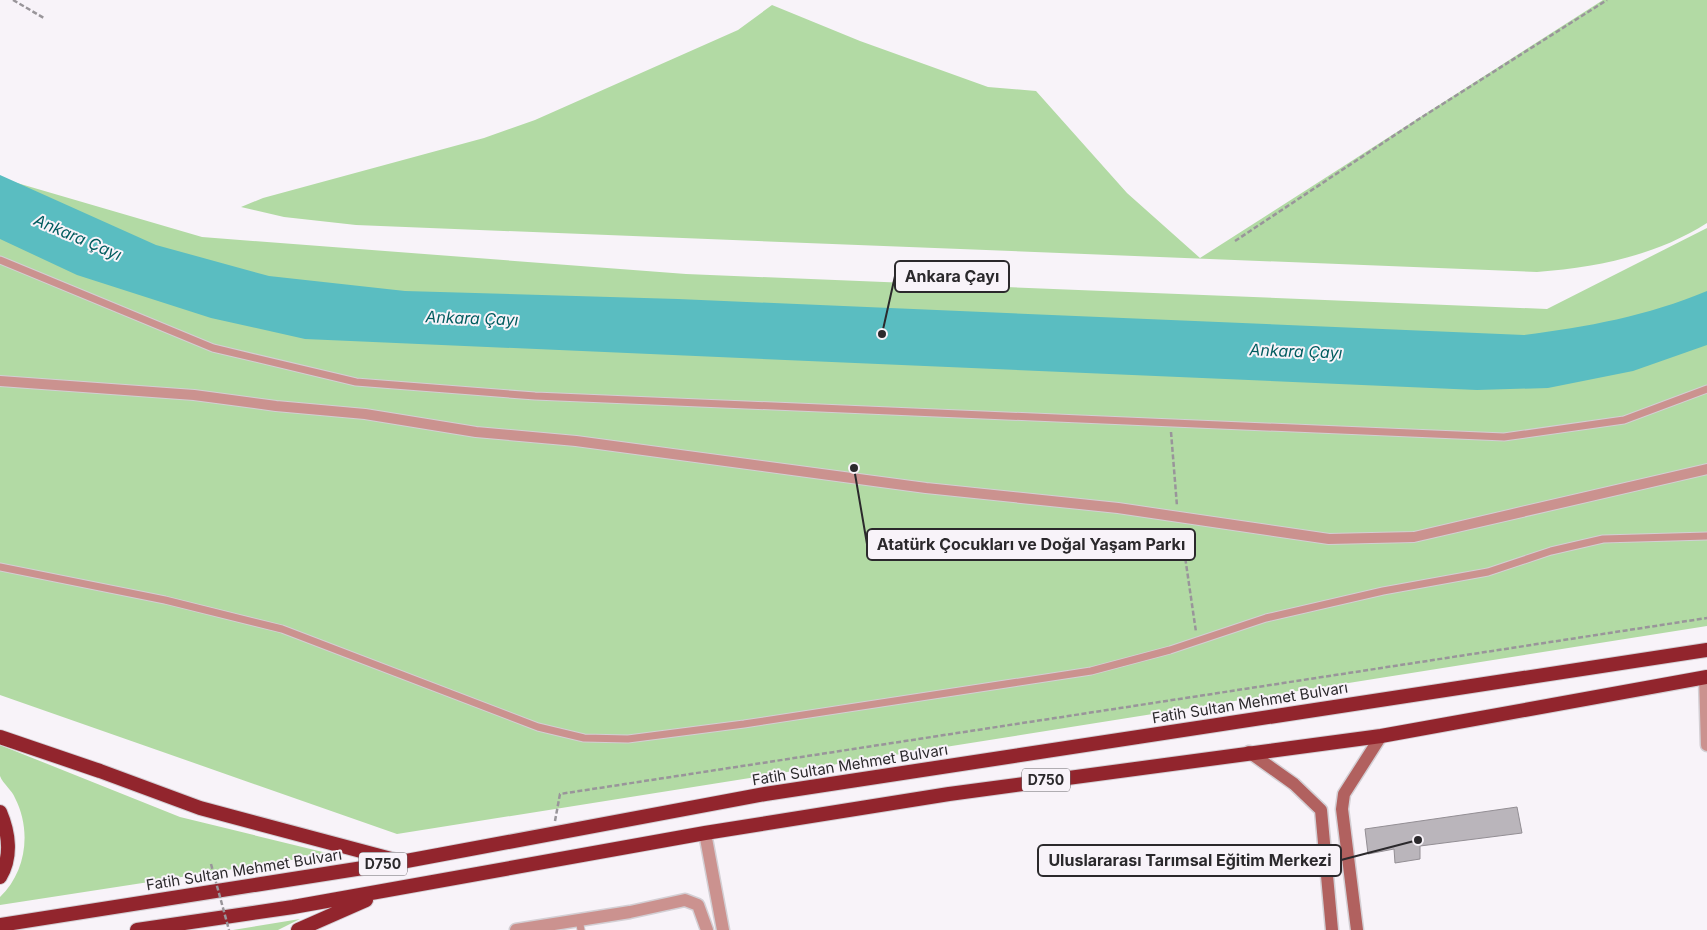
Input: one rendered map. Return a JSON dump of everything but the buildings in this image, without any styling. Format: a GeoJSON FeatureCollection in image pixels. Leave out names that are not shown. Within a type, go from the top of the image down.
{"type":"FeatureCollection","features":[{"type":"Feature","properties":{"kind":"highway","name":"Fatih Sultan Mehmet Bulvarı"},"geometry":{"type":"LineString","coordinates":[[0,925],[401,862],[764,794],[1707,650]]}},
{"type":"Feature","properties":{"kind":"highway","name":"D750"},"geometry":{"type":"LineString","coordinates":[[137,930],[387,891],[705,833],[978,790],[1250,752],[1382,736],[1706,677]]}},
{"type":"Feature","properties":{"kind":"highway"},"geometry":{"type":"LineString","coordinates":[[0,737],[200,808],[401,862]]}},
{"type":"Feature","properties":{"kind":"highway"},"geometry":{"type":"LineString","coordinates":[[0,812],[8,837],[8,853],[0,878]]}},
{"type":"Feature","properties":{"kind":"highway"},"geometry":{"type":"LineString","coordinates":[[298,930],[387,891]]}},
{"type":"Feature","properties":{"kind":"main road"},"geometry":{"type":"LineString","coordinates":[[1357,930],[1342,809],[1344,794],[1382,736]]}},
{"type":"Feature","properties":{"kind":"main road"},"geometry":{"type":"LineString","coordinates":[[1250,752],[1294,784],[1321,810],[1332,930]]}},
{"type":"Feature","properties":{"kind":"main road"},"geometry":{"type":"LineString","coordinates":[[1321,810],[1342,809]]}},
{"type":"Feature","properties":{"kind":"street"},"geometry":{"type":"LineString","coordinates":[[0,381],[194,396],[365,414],[476,432],[576,441],[926,488],[1118,508],[1329,539],[1414,537],[1707,469]]}},
{"type":"Feature","properties":{"kind":"street"},"geometry":{"type":"LineString","coordinates":[[1706,677],[1707,745]]}},
{"type":"Feature","properties":{"kind":"street"},"geometry":{"type":"LineString","coordinates":[[705,833],[722,930]]}},
{"type":"Feature","properties":{"kind":"street"},"geometry":{"type":"LineString","coordinates":[[516,930],[580,925],[685,900],[698,905],[707,930]]}},
{"type":"Feature","properties":{"kind":"lane"},"geometry":{"type":"LineString","coordinates":[[0,260],[213,348],[356,382],[535,396],[1504,437],[1624,420],[1707,389]]}},
{"type":"Feature","properties":{"kind":"lane"},"geometry":{"type":"LineString","coordinates":[[0,567],[165,600],[282,630],[538,728],[584,738],[628,739],[744,724],[1091,671],[1197,641],[1266,618],[1383,591],[1488,572],[1551,550],[1603,538],[1707,536]]}},
{"type":"Feature","properties":{"kind":"path"},"geometry":{"type":"LineString","coordinates":[[13,0],[44,18]]}},
{"type":"Feature","properties":{"kind":"path"},"geometry":{"type":"LineString","coordinates":[[1235,241],[1427,114],[1608,0]]}},
{"type":"Feature","properties":{"kind":"path"},"geometry":{"type":"LineString","coordinates":[[1170,422],[1178,516],[1185,545],[1197,641]]}},
{"type":"Feature","properties":{"kind":"path"},"geometry":{"type":"LineString","coordinates":[[553,833],[560,794],[1707,618]]}},
{"type":"Feature","properties":{"kind":"path"},"geometry":{"type":"LineString","coordinates":[[211,864],[229,930]]}},
{"type":"Feature","properties":{"kind":"green space"},"geometry":{"type":"Polygon","coordinates":[[[1603,0],[1707,0],[1707,223],[1667,244],[1646,252],[1582,267],[1537,272],[356,225],[284,217],[241,207],[263,198],[484,138],[535,120],[738,30],[772,5],[860,41],[988,87],[1036,91],[1127,193],[1200,258],[1603,0]]]}},
{"type":"Feature","properties":{"kind":"green space"},"geometry":{"type":"Polygon","coordinates":[[[0,178],[202,237],[686,274],[1547,309],[1707,228],[1707,626],[397,834],[0,695],[0,178]]]}},
{"type":"Feature","properties":{"kind":"green space"},"geometry":{"type":"Polygon","coordinates":[[[0,745],[180,817],[331,854],[0,905],[0,897],[16,876],[21,863],[25,837],[20,811],[14,795],[0,776],[0,745]]]}},
{"type":"Feature","properties":{"kind":"green space"},"geometry":{"type":"Polygon","coordinates":[[[300,919],[278,930],[233,930],[300,919]]]}},
{"type":"Feature","properties":{"kind":"water"},"geometry":{"type":"Polygon","coordinates":[[[0,175],[156,245],[269,276],[405,291],[678,299],[1524,335],[1571,328],[1639,314],[1707,291],[1707,345],[1633,371],[1548,388],[1477,390],[305,339],[211,318],[77,275],[0,239],[0,175]]]}},
{"type":"Feature","properties":{"kind":"place","name":"Ankara Çayı"},"geometry":{"type":"Point","coordinates":[882,334]}},
{"type":"Feature","properties":{"kind":"place","name":"Atatürk Çocukları ve Doğal Yaşam Parkı"},"geometry":{"type":"Point","coordinates":[854,468]}},
{"type":"Feature","properties":{"kind":"place","name":"Uluslararası Tarımsal Eğitim Merkezi"},"geometry":{"type":"Point","coordinates":[1418,840]}}]}
